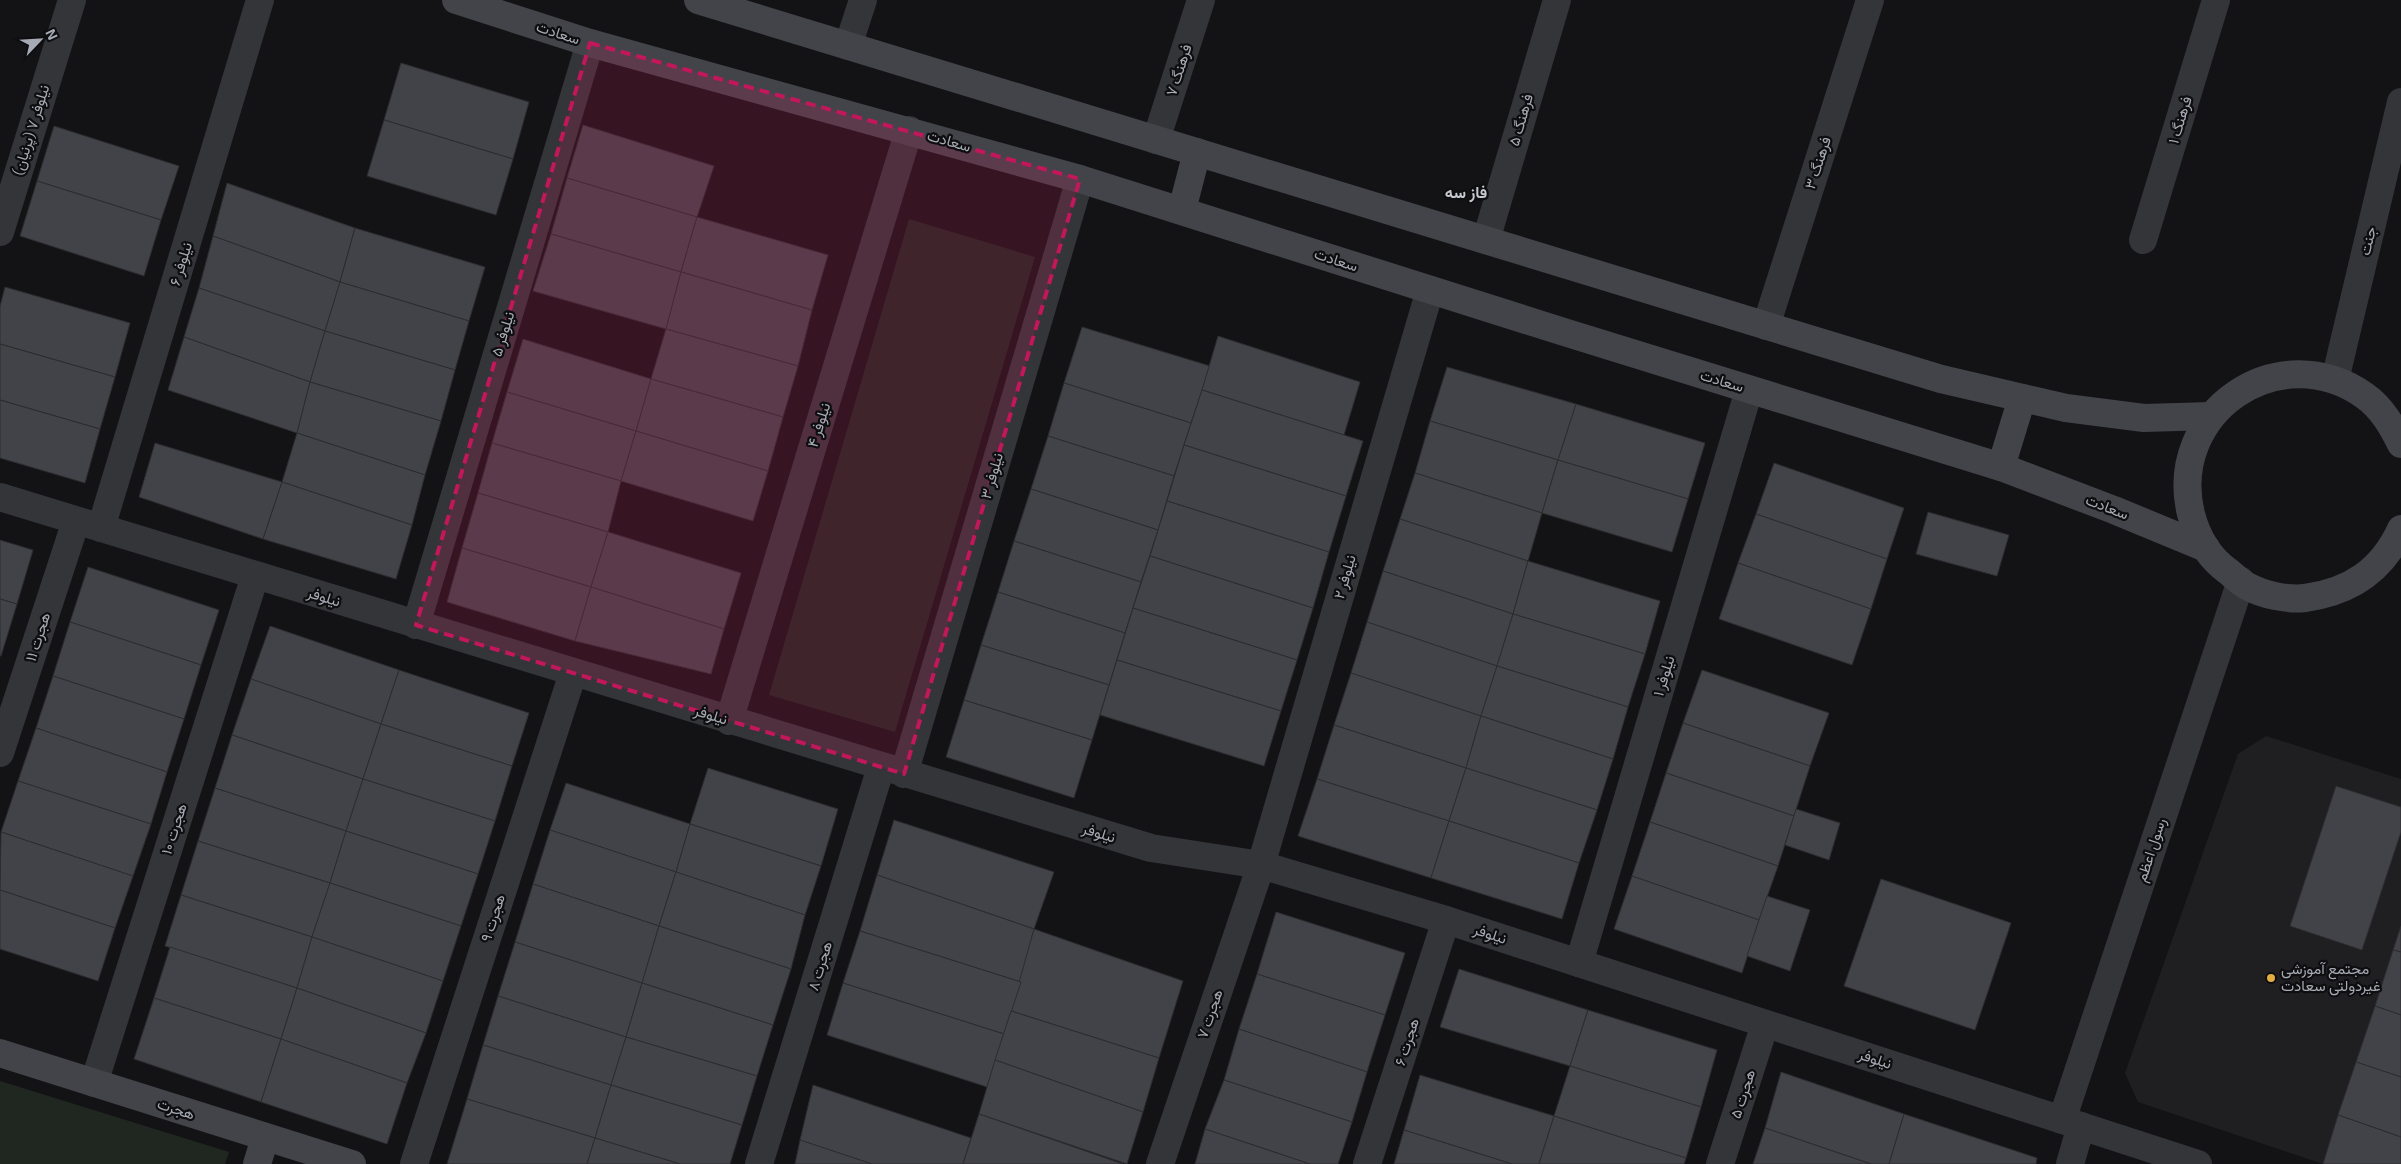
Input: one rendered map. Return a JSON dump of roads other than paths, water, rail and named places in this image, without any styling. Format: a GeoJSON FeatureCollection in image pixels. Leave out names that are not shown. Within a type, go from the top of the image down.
{"type":"FeatureCollection","features":[{"type":"Feature","properties":{"kind":"street","name":"نیلوفر ۷ (پرنیان)"},"geometry":{"type":"LineString","coordinates":[[0,232],[72,0]]}},
{"type":"Feature","properties":{"kind":"street","name":"نیلوفر ۶"},"geometry":{"type":"LineString","coordinates":[[89,525],[260,0]]}},
{"type":"Feature","properties":{"kind":"street","name":"سعادت"},"geometry":{"type":"LineString","coordinates":[[456,0],[590,44],[909,130],[1182,210],[1430,290],[2001,468],[2114,510],[2206,548]]}},
{"type":"Feature","properties":{"kind":"street"},"geometry":{"type":"LineString","coordinates":[[698,0],[1940,379],[2066,408],[2144,418],[2210,416]]}},
{"type":"Feature","properties":{"kind":"street"},"geometry":{"type":"LineString","coordinates":[[848,46],[863,0]]}},
{"type":"Feature","properties":{"kind":"street","name":"فرهنگ ۷"},"geometry":{"type":"LineString","coordinates":[[1156,140],[1201,0]]}},
{"type":"Feature","properties":{"kind":"street","name":"فرهنگ ۵"},"geometry":{"type":"LineString","coordinates":[[1486,240],[1557,0]]}},
{"type":"Feature","properties":{"kind":"street","name":"فرهنگ ۳"},"geometry":{"type":"LineString","coordinates":[[1766,326],[1870,0]]}},
{"type":"Feature","properties":{"kind":"street","name":"فرهنگ ۱"},"geometry":{"type":"LineString","coordinates":[[2143,240],[2216,0]]}},
{"type":"Feature","properties":{"kind":"street","name":"نیلوفر ۵"},"geometry":{"type":"LineString","coordinates":[[416,625],[590,44]]}},
{"type":"Feature","properties":{"kind":"street","name":"جنت"},"geometry":{"type":"LineString","coordinates":[[2335,380],[2401,102]]}},
{"type":"Feature","properties":{"kind":"street","name":"نیلوفر ۴"},"geometry":{"type":"LineString","coordinates":[[729,721],[909,130]]}},
{"type":"Feature","properties":{"kind":"street"},"geometry":{"type":"LineString","coordinates":[[1182,210],[1197,152]]}},
{"type":"Feature","properties":{"kind":"street","name":"نیلوفر ۳"},"geometry":{"type":"LineString","coordinates":[[893,771],[1080,179]]}},
{"type":"Feature","properties":{"kind":"street","name":"نیلوفر ۲"},"geometry":{"type":"LineString","coordinates":[[1261,865],[1430,290]]}},
{"type":"Feature","properties":{"kind":"street"},"geometry":{"type":"LineString","coordinates":[[2399,541],[2376,567],[2354,584],[2328,595],[2300,598],[2273,595],[2246,586],[2217,564],[2196,533],[2186,493],[2191,452],[2210,416],[2236,392],[2267,378],[2301,373],[2335,380],[2366,397],[2390,421],[2401,444]]}},
{"type":"Feature","properties":{"kind":"street","name":"نیلوفر ۱"},"geometry":{"type":"LineString","coordinates":[[1579,963],[1749,390]]}},
{"type":"Feature","properties":{"kind":"street"},"geometry":{"type":"LineString","coordinates":[[2001,468],[2022,398]]}},
{"type":"Feature","properties":{"kind":"street","name":"نیلوفر"},"geometry":{"type":"LineString","coordinates":[[0,497],[729,721],[1151,848],[1261,865],[1446,920],[2198,1164]]}},
{"type":"Feature","properties":{"kind":"street","name":"هجرت ۱۱"},"geometry":{"type":"LineString","coordinates":[[0,753],[89,525]]}},
{"type":"Feature","properties":{"kind":"street","name":"هجرت ۱۰"},"geometry":{"type":"LineString","coordinates":[[94,1083],[255,576]]}},
{"type":"Feature","properties":{"kind":"street","name":"رسول اعظم"},"geometry":{"type":"LineString","coordinates":[[2070,1164],[2071,1123],[2241,581]]}},
{"type":"Feature","properties":{"kind":"street","name":"هجرت ۹"},"geometry":{"type":"LineString","coordinates":[[414,1164],[573,673]]}},
{"type":"Feature","properties":{"kind":"street","name":"هجرت ۸"},"geometry":{"type":"LineString","coordinates":[[759,1164],[893,771]]}},
{"type":"Feature","properties":{"kind":"street","name":"هجرت ۷"},"geometry":{"type":"LineString","coordinates":[[1160,1164],[1261,865]]}},
{"type":"Feature","properties":{"kind":"street","name":"هجرت ۶"},"geometry":{"type":"LineString","coordinates":[[1367,1164],[1446,920]]}},
{"type":"Feature","properties":{"kind":"street","name":"هجرت ۵"},"geometry":{"type":"LineString","coordinates":[[1720,1164],[1765,1024]]}},
{"type":"Feature","properties":{"kind":"street","name":"هجرت"},"geometry":{"type":"LineString","coordinates":[[0,1053],[352,1164]]}},
{"type":"Feature","properties":{"kind":"street"},"geometry":{"type":"LineString","coordinates":[[257,1164],[265,1138]]}},
{"type":"Feature","properties":{"kind":"place","name":"مجتمع آموزشی غیردولتی سعادت"},"geometry":{"type":"Point","coordinates":[2271,978]}},
{"type":"Feature","properties":{"kind":"district","name":"فاز سه"},"geometry":{"type":"Point","coordinates":[1466,192]}}]}
